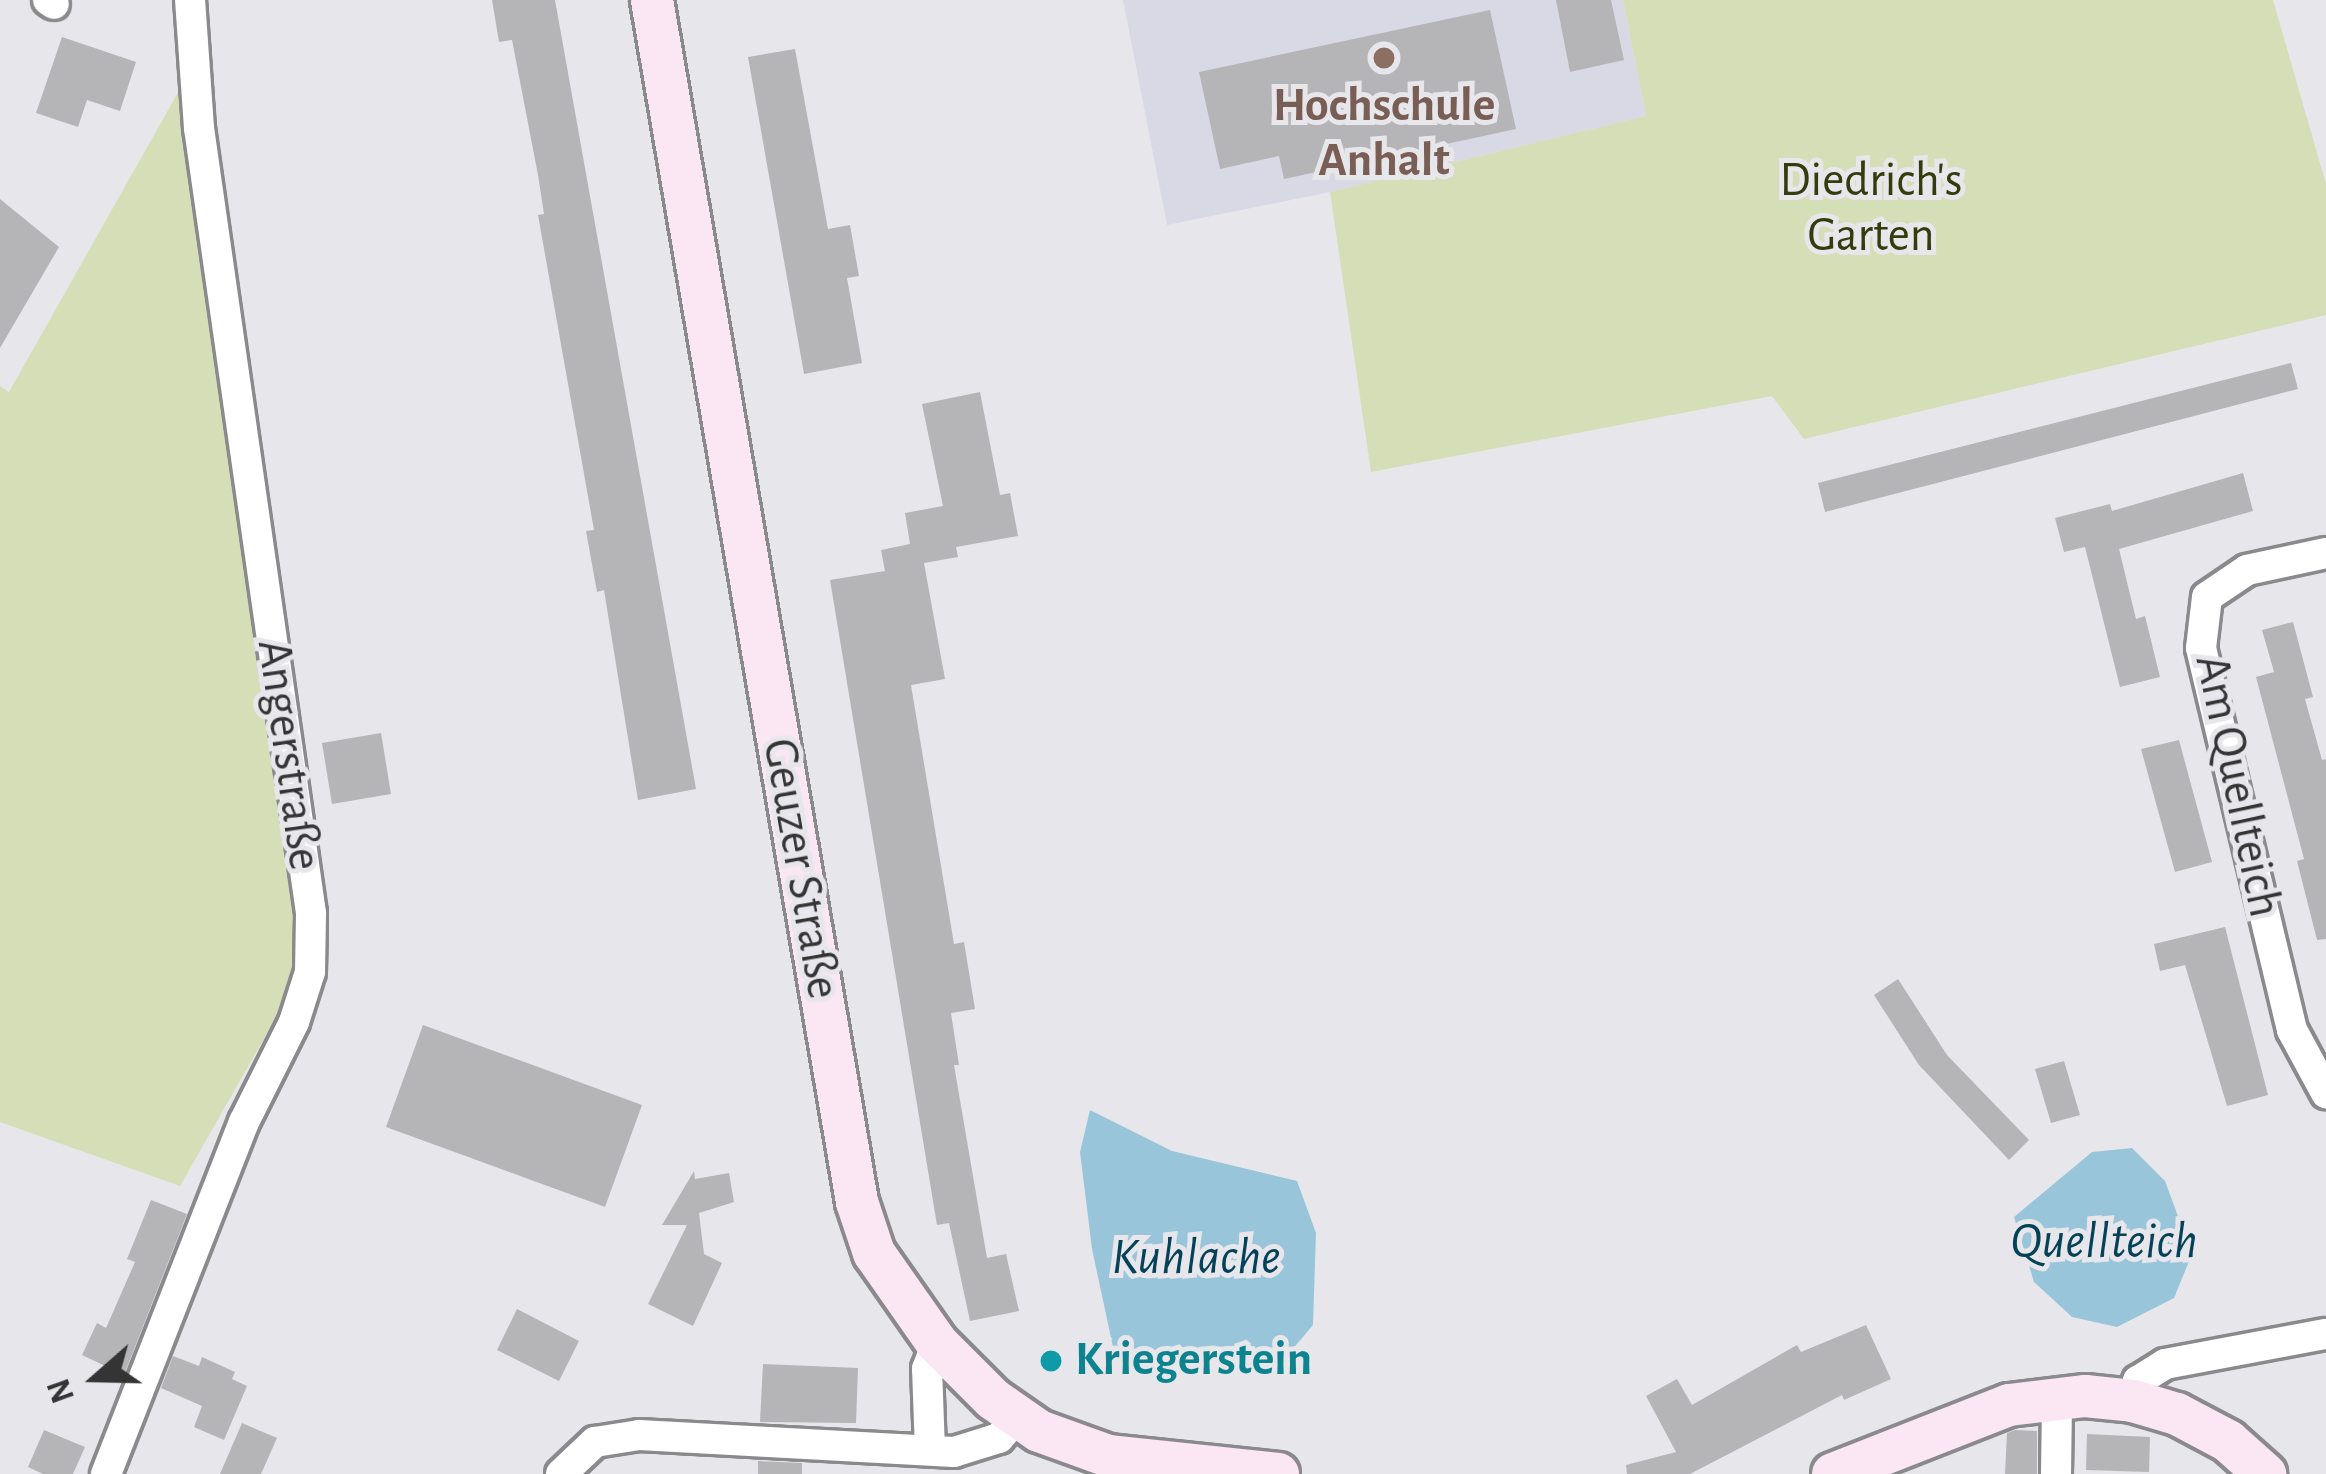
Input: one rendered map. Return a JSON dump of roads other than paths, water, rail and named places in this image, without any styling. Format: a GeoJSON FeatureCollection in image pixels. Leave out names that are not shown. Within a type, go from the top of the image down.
{"type":"FeatureCollection","features":[{"type":"Feature","properties":{"kind":"main road","name":"Geuzer Straße"},"geometry":{"type":"LineString","coordinates":[[652,0],[857,1202],[886,1276],[937,1343],[1016,1417],[1077,1448],[1108,1456],[1277,1474]]}},
{"type":"Feature","properties":{"kind":"main road"},"geometry":{"type":"LineString","coordinates":[[1833,1474],[1966,1418],[2057,1398],[2133,1401],[2177,1414],[2228,1442],[2265,1474]]}},
{"type":"Feature","properties":{"kind":"street","name":"Angerstraße"},"geometry":{"type":"LineString","coordinates":[[106,1474],[244,1122],[294,1022],[310,972],[311,913],[202,151],[190,0]]}},
{"type":"Feature","properties":{"kind":"street","name":"Am Quellteich"},"geometry":{"type":"LineString","coordinates":[[2326,553],[2247,570],[2206,597],[2201,648],[2292,1030],[2326,1093]]}},
{"type":"Feature","properties":{"kind":"street"},"geometry":{"type":"LineString","coordinates":[[2133,1401],[2138,1382],[2165,1364],[2326,1334]]}},
{"type":"Feature","properties":{"kind":"street"},"geometry":{"type":"LineString","coordinates":[[930,1450],[927,1369],[937,1343]]}},
{"type":"Feature","properties":{"kind":"street"},"geometry":{"type":"LineString","coordinates":[[2056,1474],[2057,1398]]}},
{"type":"Feature","properties":{"kind":"street"},"geometry":{"type":"LineString","coordinates":[[561,1474],[595,1442],[639,1435],[930,1450],[977,1448],[999,1438],[1016,1417]]}},
{"type":"Feature","properties":{"kind":"water","name":"Kuhlache"},"geometry":{"type":"Polygon","coordinates":[[[1090,1110],[1172,1151],[1297,1181],[1316,1233],[1313,1325],[1281,1363],[1206,1361],[1113,1347],[1092,1249],[1080,1152],[1090,1110]]]}},
{"type":"Feature","properties":{"kind":"water","name":"Quellteich"},"geometry":{"type":"Polygon","coordinates":[[[2132,1148],[2165,1181],[2192,1254],[2174,1298],[2117,1327],[2072,1317],[2034,1282],[2014,1217],[2092,1152],[2132,1148]]]}},
{"type":"Feature","properties":{"kind":"place","name":"Hochschule Anhalt"},"geometry":{"type":"Point","coordinates":[1384,58]}},
{"type":"Feature","properties":{"kind":"place","name":"Kriegerstein"},"geometry":{"type":"Point","coordinates":[1051,1361]}},
{"type":"Feature","properties":{"kind":"park label","name":"Diedrich's Garten"},"geometry":{"type":"Point","coordinates":[1871,208]}}]}
